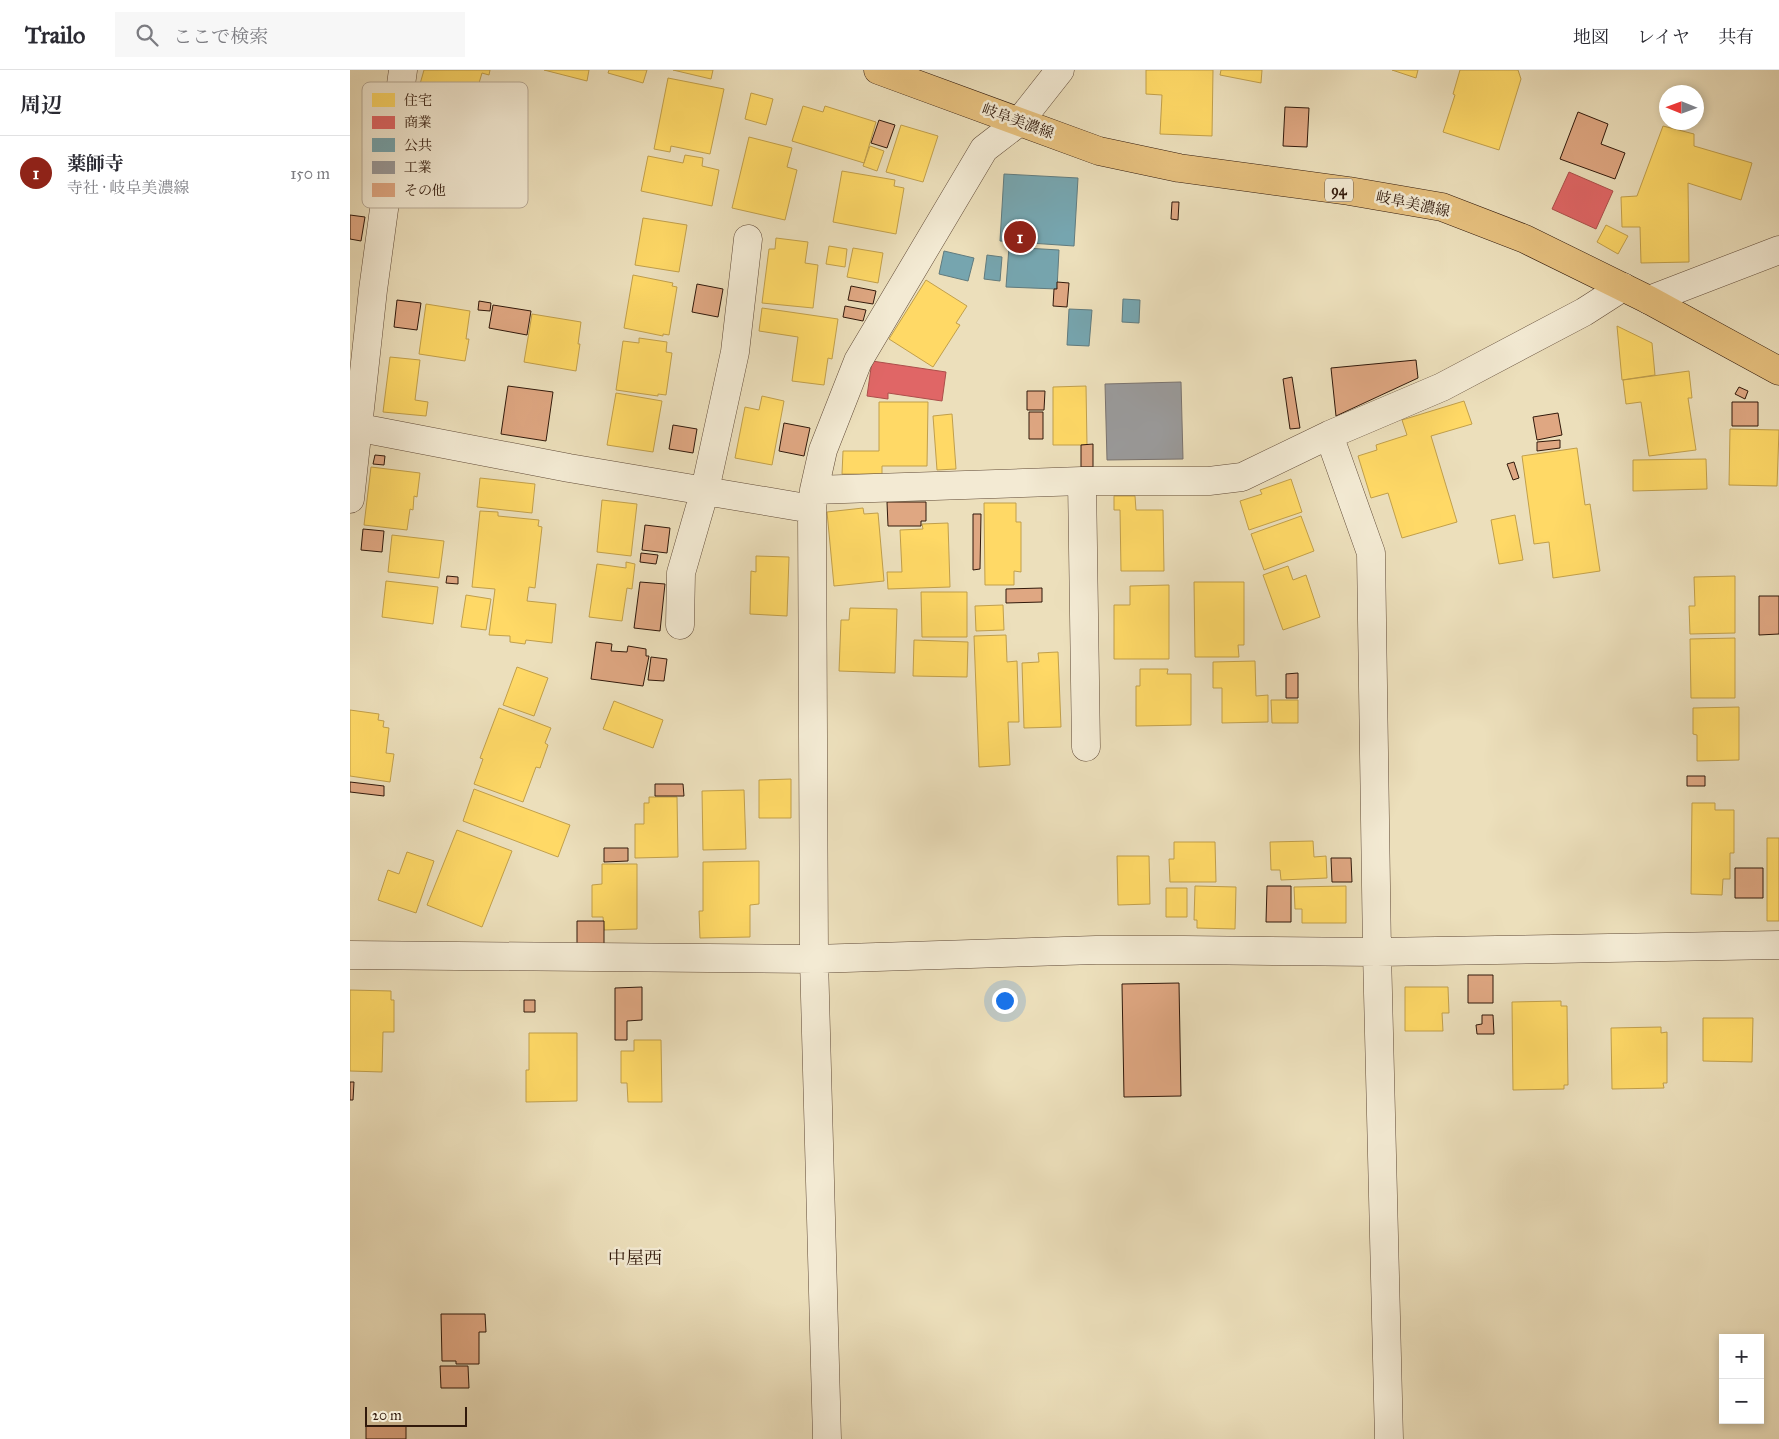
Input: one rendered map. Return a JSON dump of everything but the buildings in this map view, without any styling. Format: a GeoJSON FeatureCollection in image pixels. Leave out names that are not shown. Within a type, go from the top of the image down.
{"type":"FeatureCollection","features":[{"type":"Feature","properties":{"kind":"main road","name":"岐阜美濃線"},"geometry":{"type":"LineString","coordinates":[[878,70],[1099,150],[1179,168],[1349,191],[1442,207],[1525,239],[1649,300],[1779,371]]}},
{"type":"Feature","properties":{"kind":"street"},"geometry":{"type":"LineString","coordinates":[[827,1439],[814,958],[813,500],[823,450],[858,361],[984,149],[1019,122],[1060,70]]}},
{"type":"Feature","properties":{"kind":"street"},"geometry":{"type":"LineString","coordinates":[[350,499],[354,426],[384,208]]}},
{"type":"Feature","properties":{"kind":"street"},"geometry":{"type":"LineString","coordinates":[[680,625],[681,573],[704,490],[735,352],[748,239]]}},
{"type":"Feature","properties":{"kind":"street"},"geometry":{"type":"LineString","coordinates":[[1649,300],[1779,250]]}},
{"type":"Feature","properties":{"kind":"street"},"geometry":{"type":"LineString","coordinates":[[354,426],[568,468],[704,490],[813,500],[1082,481],[1209,481],[1242,477],[1329,435],[1442,387],[1584,312],[1623,287]]}},
{"type":"Feature","properties":{"kind":"street"},"geometry":{"type":"LineString","coordinates":[[1329,435],[1371,553],[1377,952],[1389,1439]]}},
{"type":"Feature","properties":{"kind":"street"},"geometry":{"type":"LineString","coordinates":[[1082,481],[1086,747]]}},
{"type":"Feature","properties":{"kind":"street"},"geometry":{"type":"LineString","coordinates":[[350,955],[814,958],[1106,950],[1377,952],[1779,945]]}},
{"type":"Feature","properties":{"kind":"place","name":"薬師寺"},"geometry":{"type":"Point","coordinates":[1020,237]}},
{"type":"Feature","properties":{"kind":"district","name":"中屋西"},"geometry":{"type":"Point","coordinates":[635,1258]}}]}
